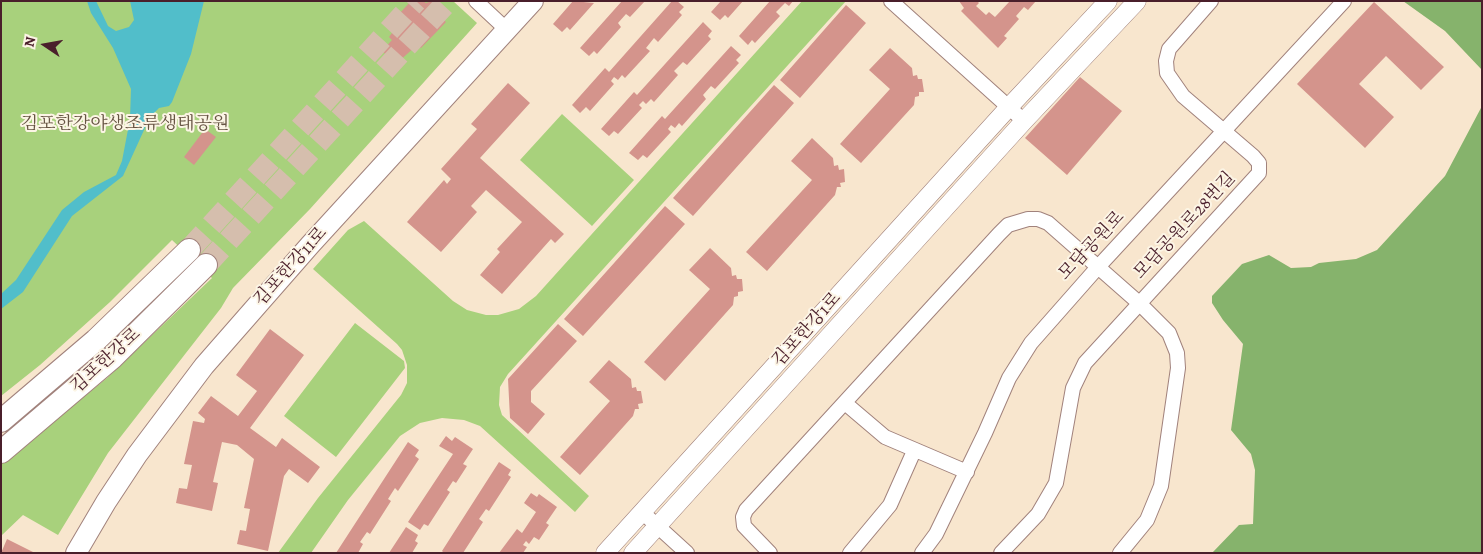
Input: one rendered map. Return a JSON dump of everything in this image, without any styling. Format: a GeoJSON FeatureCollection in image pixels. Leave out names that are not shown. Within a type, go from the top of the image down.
{"type":"FeatureCollection","features":[{"type":"Feature","properties":{"kind":"highway","name":"김포한강로"},"geometry":{"type":"LineString","coordinates":[[1,421],[96,340],[189,250]]}},
{"type":"Feature","properties":{"kind":"highway","name":"김포한강로"},"geometry":{"type":"LineString","coordinates":[[1,452],[113,357],[206,265]]}},
{"type":"Feature","properties":{"kind":"main road","name":"김포한강11로"},"geometry":{"type":"LineString","coordinates":[[76,553],[137,455],[204,366],[505,28],[525,1]]}},
{"type":"Feature","properties":{"kind":"main road","name":"김포한강11로"},"geometry":{"type":"LineString","coordinates":[[71,553],[102,498],[136,448],[217,344],[505,28],[533,1]]}},
{"type":"Feature","properties":{"kind":"street"},"geometry":{"type":"LineString","coordinates":[[476,1],[505,28]]}},
{"type":"Feature","properties":{"kind":"street"},"geometry":{"type":"LineString","coordinates":[[891,1],[1024,121]]}},
{"type":"Feature","properties":{"kind":"street","name":"김포한강1로"},"geometry":{"type":"LineString","coordinates":[[604,553],[1009,107],[1108,1]]}},
{"type":"Feature","properties":{"kind":"street","name":"김포한강1로"},"geometry":{"type":"LineString","coordinates":[[633,553],[1024,121],[1137,1]]}},
{"type":"Feature","properties":{"kind":"street"},"geometry":{"type":"LineString","coordinates":[[1211,1],[1169,49],[1166,61],[1167,74],[1183,96],[1224,131]]}},
{"type":"Feature","properties":{"kind":"street","name":"모담공원로"},"geometry":{"type":"LineString","coordinates":[[922,553],[936,534],[967,472],[1000,397],[1021,357],[1044,326],[1344,1]]}},
{"type":"Feature","properties":{"kind":"street","name":"모담공원로28번길"},"geometry":{"type":"LineString","coordinates":[[1001,553],[1038,514],[1056,482],[1073,388],[1078,375],[1096,349],[1259,173],[1259,163],[1254,156],[1224,131]]}},
{"type":"Feature","properties":{"kind":"street","name":"모담공원로28번길"},"geometry":{"type":"LineString","coordinates":[[770,553],[744,526],[743,517],[746,510],[1008,225],[1028,219],[1038,219],[1048,223],[1139,303],[1169,333],[1177,353],[1178,368],[1161,486],[1147,520],[1120,553]]}},
{"type":"Feature","properties":{"kind":"street"},"geometry":{"type":"LineString","coordinates":[[845,403],[877,432],[914,451],[967,472]]}},
{"type":"Feature","properties":{"kind":"street"},"geometry":{"type":"LineString","coordinates":[[850,553],[880,520],[890,505],[914,451]]}},
{"type":"Feature","properties":{"kind":"street"},"geometry":{"type":"LineString","coordinates":[[642,512],[687,553]]}},
{"type":"Feature","properties":{"kind":"green space","name":"김포한강야생조류생태공원"},"geometry":{"type":"Polygon","coordinates":[[[1,1],[453,1],[477,23],[310,209],[233,288],[221,308],[108,453],[58,535],[23,515],[1,536],[1,464],[107,378],[212,278],[172,240],[110,302],[40,365],[1,396],[1,1]]]}},
{"type":"Feature","properties":{"kind":"green space"},"geometry":{"type":"Polygon","coordinates":[[[802,1],[846,1],[508,374],[500,387],[499,405],[502,415],[589,496],[575,512],[480,426],[464,420],[442,418],[420,423],[400,436],[348,500],[311,553],[278,553],[318,498],[401,395],[407,383],[407,365],[402,350],[313,269],[348,230],[364,221],[453,301],[467,310],[486,315],[498,315],[519,309],[536,296],[802,1]]]}},
{"type":"Feature","properties":{"kind":"green space"},"geometry":{"type":"Polygon","coordinates":[[[1403,1],[1482,1],[1482,70],[1445,31],[1403,1]]]}},
{"type":"Feature","properties":{"kind":"green space"},"geometry":{"type":"Polygon","coordinates":[[[1482,106],[1482,553],[1212,553],[1239,525],[1253,524],[1255,470],[1251,454],[1231,430],[1243,344],[1212,303],[1212,296],[1242,264],[1269,255],[1291,268],[1311,267],[1319,263],[1356,259],[1377,250],[1445,176],[1482,106]]]}},
{"type":"Feature","properties":{"kind":"green space"},"geometry":{"type":"Polygon","coordinates":[[[562,114],[634,180],[592,226],[520,160],[562,114]]]}},
{"type":"Feature","properties":{"kind":"green space"},"geometry":{"type":"Polygon","coordinates":[[[355,323],[404,361],[405,368],[336,457],[284,416],[355,323]]]}},
{"type":"Feature","properties":{"kind":"water"},"geometry":{"type":"Polygon","coordinates":[[[87,1],[96,1],[108,26],[116,31],[129,27],[134,20],[130,1],[204,1],[191,54],[172,102],[169,106],[159,108],[150,117],[123,176],[72,216],[23,292],[1,309],[1,294],[16,280],[62,210],[84,192],[116,175],[122,161],[130,119],[131,89],[113,48],[91,13],[87,1]]]}},
{"type":"Feature","properties":{"kind":"building"},"geometry":{"type":"Polygon","coordinates":[[[411,1],[423,1],[426,3],[432,1],[441,9],[437,14],[446,22],[421,48],[417,45],[396,64],[382,51],[392,40],[389,37],[395,29],[390,24],[411,1]]]}},
{"type":"Feature","properties":{"kind":"building"},"geometry":{"type":"Polygon","coordinates":[[[573,1],[594,3],[570,30],[567,27],[562,32],[553,24],[573,1]]]}},
{"type":"Feature","properties":{"kind":"building"},"geometry":{"type":"Polygon","coordinates":[[[622,1],[645,1],[630,17],[626,14],[618,23],[621,27],[597,54],[594,51],[589,56],[580,48],[622,1]]]}},
{"type":"Feature","properties":{"kind":"building"},"geometry":{"type":"Polygon","coordinates":[[[672,1],[677,1],[684,7],[679,12],[682,15],[658,42],[654,38],[646,48],[650,51],[625,78],[622,75],[618,80],[614,77],[611,81],[614,84],[590,111],[586,107],[580,113],[572,105],[605,68],[609,72],[672,1]]]}},
{"type":"Feature","properties":{"kind":"building"},"geometry":{"type":"Polygon","coordinates":[[[721,1],[743,1],[728,18],[725,15],[720,20],[711,12],[721,1]]]}},
{"type":"Feature","properties":{"kind":"building"},"geometry":{"type":"Polygon","coordinates":[[[770,1],[793,1],[789,6],[785,3],[776,12],[780,16],[755,43],[752,40],[748,45],[739,36],[770,1]]]}},
{"type":"Feature","properties":{"kind":"building"},"geometry":{"type":"Polygon","coordinates":[[[959,1],[977,1],[979,3],[976,6],[986,15],[989,12],[995,17],[1010,1],[1036,1],[1028,10],[1024,7],[1016,16],[1019,19],[1004,36],[1007,38],[998,48],[961,11],[964,8],[959,1]]]}},
{"type":"Feature","properties":{"kind":"building"},"geometry":{"type":"Polygon","coordinates":[[[1374,2],[1444,67],[1421,90],[1386,56],[1359,84],[1394,117],[1365,148],[1297,84],[1374,2]]]}},
{"type":"Feature","properties":{"kind":"building"},"geometry":{"type":"Polygon","coordinates":[[[846,5],[866,23],[800,98],[780,80],[846,5]]]}},
{"type":"Feature","properties":{"kind":"building"},"geometry":{"type":"Polygon","coordinates":[[[703,22],[712,31],[708,36],[711,39],[687,65],[683,62],[674,71],[678,75],[654,102],[651,99],[646,104],[643,101],[639,105],[642,108],[618,134],[614,131],[609,136],[601,129],[634,92],[637,95],[703,22]]]}},
{"type":"Feature","properties":{"kind":"building"},"geometry":{"type":"Polygon","coordinates":[[[731,46],[741,55],[736,60],[739,63],[715,89],[711,86],[703,95],[706,99],[682,126],[679,123],[675,128],[671,125],[668,129],[671,132],[647,158],[643,155],[638,160],[629,153],[662,116],[665,119],[731,46]]]}},
{"type":"Feature","properties":{"kind":"building"},"geometry":{"type":"Polygon","coordinates":[[[890,48],[912,68],[913,76],[917,75],[918,79],[922,79],[924,92],[919,92],[919,96],[915,97],[914,105],[861,163],[840,144],[890,89],[869,70],[890,48]]]}},
{"type":"Feature","properties":{"kind":"building"},"geometry":{"type":"Polygon","coordinates":[[[1080,77],[1122,111],[1067,175],[1025,138],[1080,77]]]}},
{"type":"Feature","properties":{"kind":"building"},"geometry":{"type":"Polygon","coordinates":[[[508,83],[530,103],[480,158],[564,234],[555,243],[551,239],[502,294],[480,275],[500,252],[497,249],[522,222],[486,190],[471,206],[477,212],[441,252],[407,222],[444,180],[447,184],[451,179],[441,169],[477,129],[471,124],[508,83]]]}},
{"type":"Feature","properties":{"kind":"building"},"geometry":{"type":"Polygon","coordinates":[[[774,85],[794,103],[693,216],[673,198],[774,85]]]}},
{"type":"Feature","properties":{"kind":"building"},"geometry":{"type":"Polygon","coordinates":[[[205,129],[216,137],[194,165],[184,157],[205,129]]]}},
{"type":"Feature","properties":{"kind":"building"},"geometry":{"type":"Polygon","coordinates":[[[812,138],[833,158],[834,166],[838,165],[839,170],[844,169],[845,182],[840,183],[841,187],[837,187],[835,195],[767,271],[746,252],[812,180],[791,161],[812,138]]]}},
{"type":"Feature","properties":{"kind":"building"},"geometry":{"type":"Polygon","coordinates":[[[665,206],[685,224],[583,336],[564,319],[665,206]]]}},
{"type":"Feature","properties":{"kind":"building"},"geometry":{"type":"Polygon","coordinates":[[[710,248],[731,268],[732,276],[736,275],[737,279],[742,279],[743,291],[738,292],[738,296],[734,297],[733,305],[665,381],[644,362],[710,289],[689,270],[710,248]]]}},
{"type":"Feature","properties":{"kind":"building"},"geometry":{"type":"Polygon","coordinates":[[[558,324],[577,341],[531,391],[531,402],[545,414],[528,434],[510,418],[508,379],[558,324]]]}},
{"type":"Feature","properties":{"kind":"building"},"geometry":{"type":"Polygon","coordinates":[[[270,329],[304,355],[250,428],[276,447],[282,438],[320,467],[308,483],[289,469],[284,476],[268,551],[237,544],[240,530],[246,531],[250,509],[244,508],[254,459],[237,445],[222,442],[213,482],[218,483],[212,511],[176,503],[179,488],[187,489],[192,465],[184,464],[193,421],[204,423],[205,419],[198,413],[211,396],[238,416],[257,391],[236,375],[270,329]]]}},
{"type":"Feature","properties":{"kind":"building"},"geometry":{"type":"Polygon","coordinates":[[[609,360],[631,379],[632,388],[636,387],[637,391],[641,391],[643,403],[638,404],[639,409],[635,409],[633,416],[580,475],[560,457],[610,401],[589,382],[609,360]]]}},
{"type":"Feature","properties":{"kind":"building"},"geometry":{"type":"Polygon","coordinates":[[[446,436],[452,441],[455,437],[473,449],[463,464],[467,466],[456,483],[453,481],[447,490],[450,492],[428,526],[424,524],[420,530],[408,522],[453,454],[439,446],[446,436]]]}},
{"type":"Feature","properties":{"kind":"building"},"geometry":{"type":"Polygon","coordinates":[[[408,442],[419,450],[415,456],[419,459],[398,491],[395,488],[388,499],[391,501],[370,534],[367,532],[360,542],[363,544],[358,553],[336,553],[408,442]]]}},
{"type":"Feature","properties":{"kind":"building"},"geometry":{"type":"Polygon","coordinates":[[[499,462],[511,470],[508,475],[511,477],[489,511],[486,509],[479,519],[483,522],[463,553],[444,553],[442,551],[499,462]]]}},
{"type":"Feature","properties":{"kind":"building"},"geometry":{"type":"Polygon","coordinates":[[[531,493],[537,497],[539,494],[557,507],[546,523],[549,525],[539,540],[534,537],[529,544],[526,541],[523,545],[527,547],[523,553],[499,553],[517,529],[522,533],[536,512],[524,503],[531,493]]]}},
{"type":"Feature","properties":{"kind":"building"},"geometry":{"type":"Polygon","coordinates":[[[406,527],[418,535],[415,541],[418,543],[412,553],[389,553],[406,527]]]}},
{"type":"Feature","properties":{"kind":"building"},"geometry":{"type":"Polygon","coordinates":[[[7,539],[35,553],[1,553],[7,539]]]}},
{"type":"Feature","properties":{"kind":"tunnel"},"geometry":{"type":"LineString","coordinates":[[189,250],[416,1]]}},
{"type":"Feature","properties":{"kind":"tunnel"},"geometry":{"type":"LineString","coordinates":[[206,265],[448,1]]}}]}
